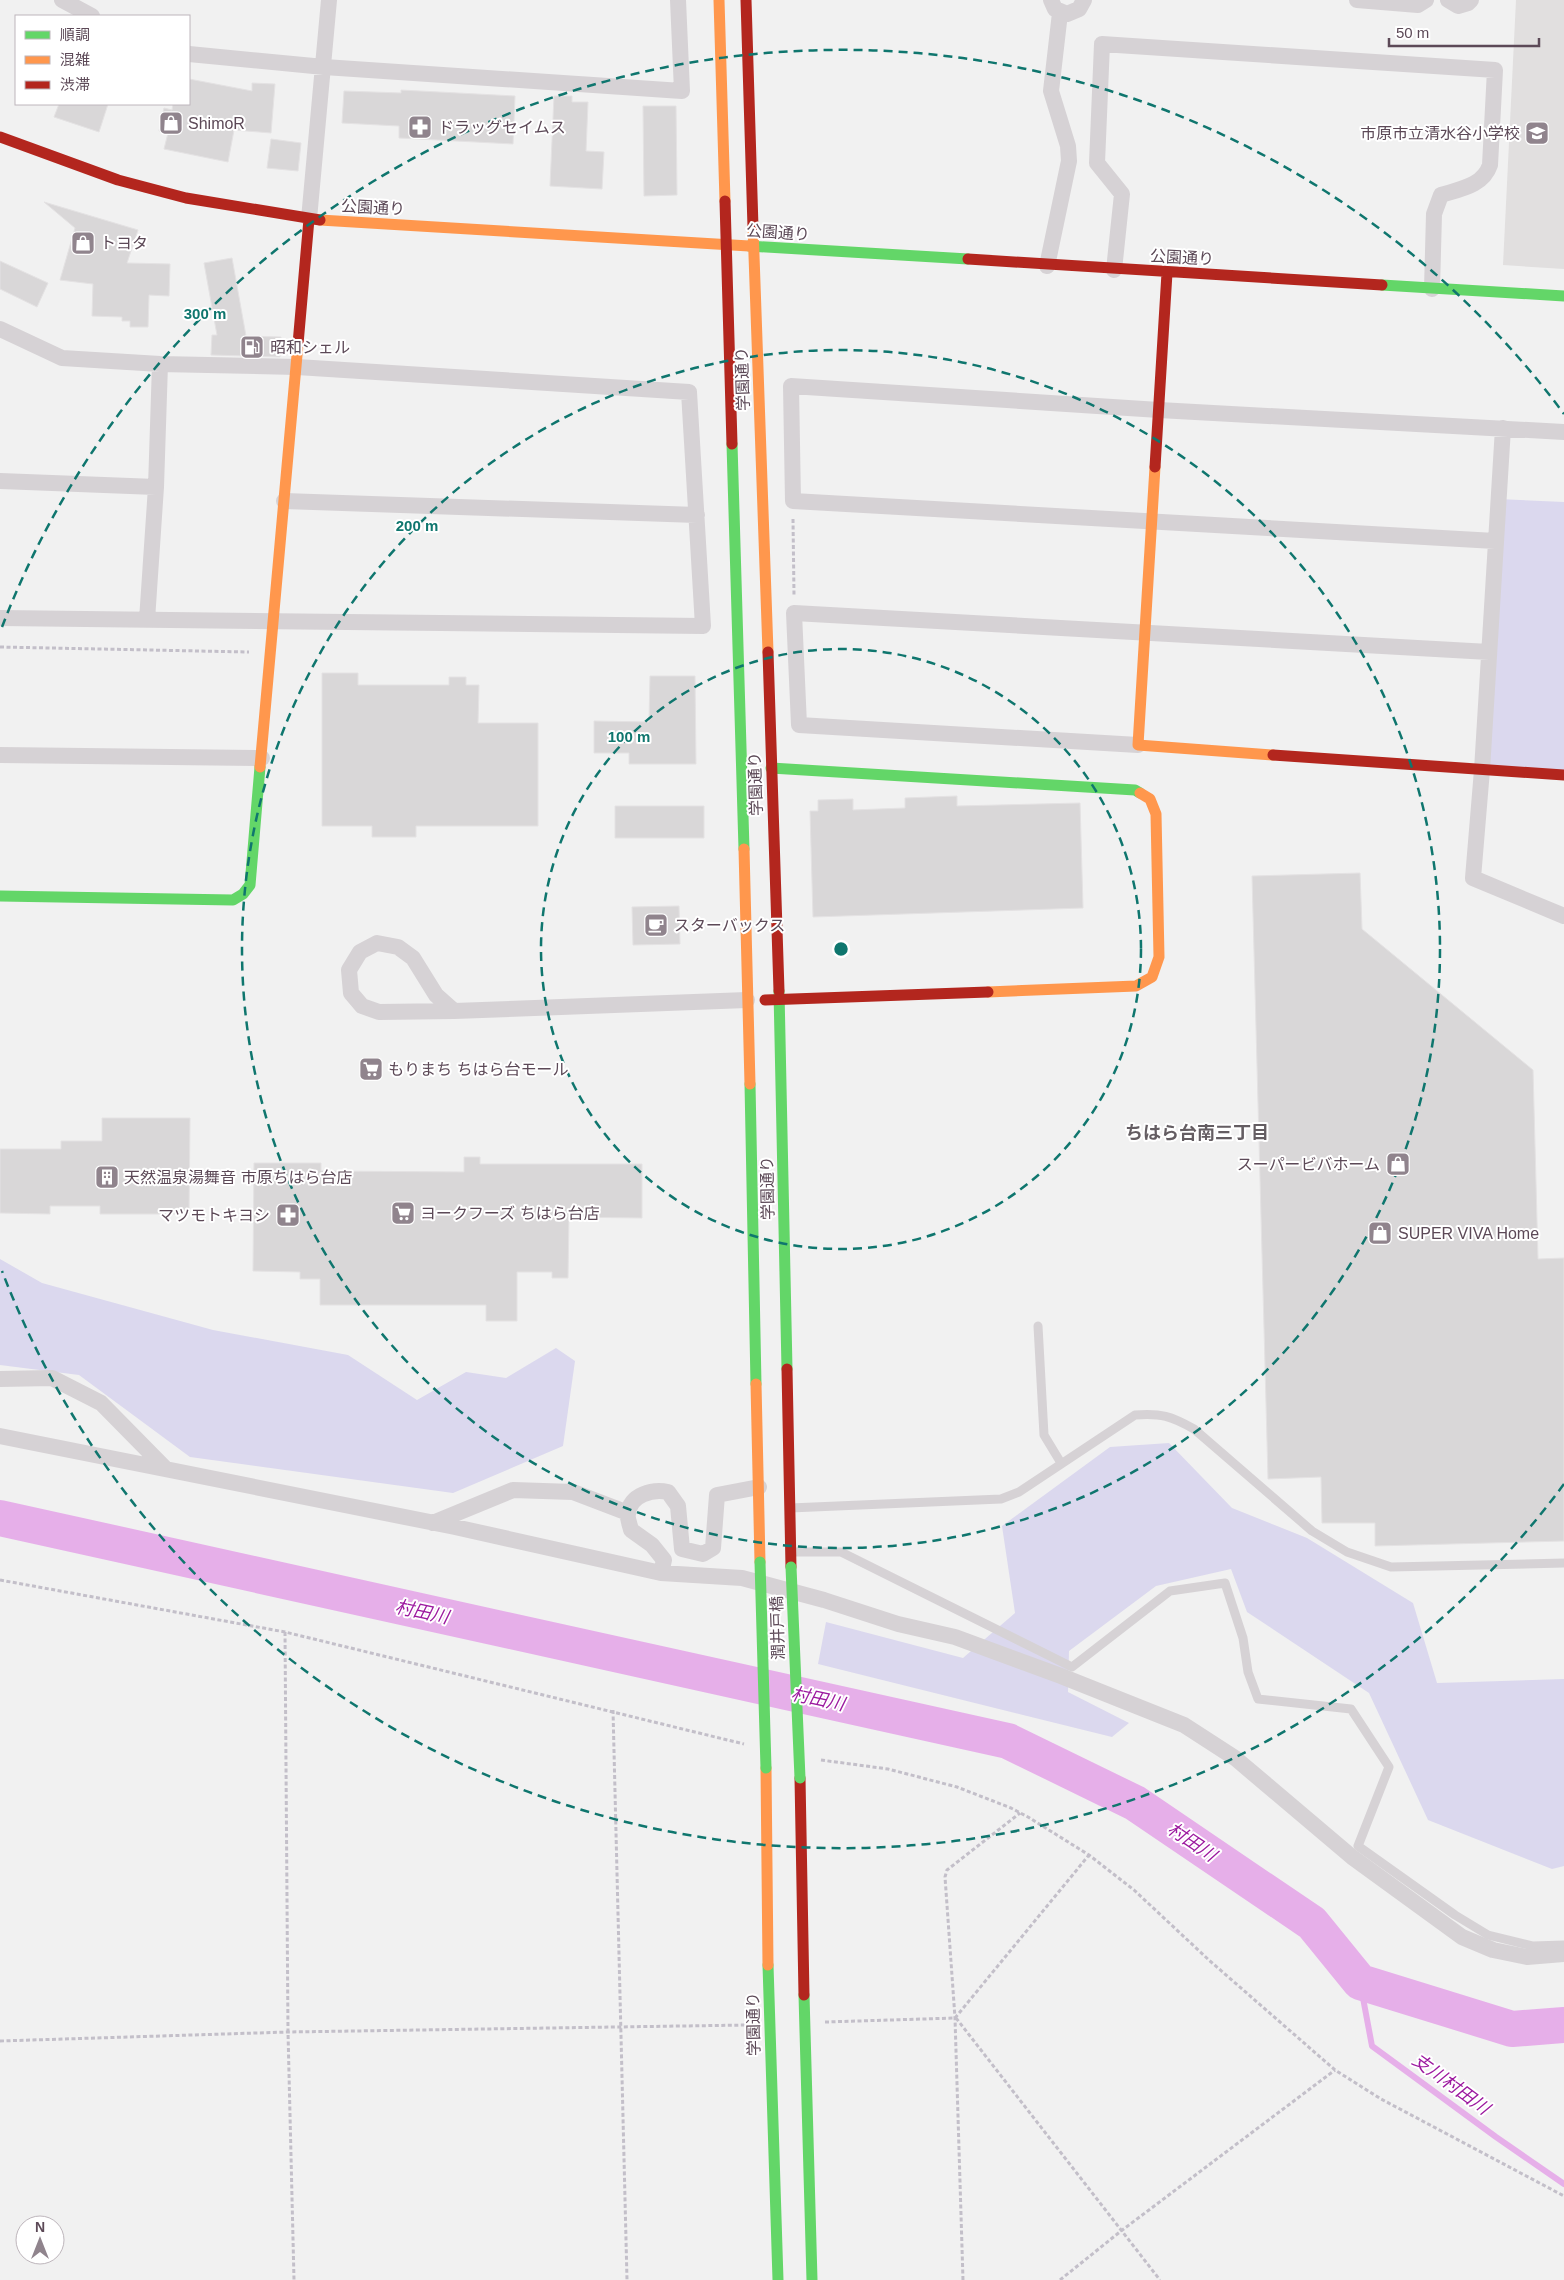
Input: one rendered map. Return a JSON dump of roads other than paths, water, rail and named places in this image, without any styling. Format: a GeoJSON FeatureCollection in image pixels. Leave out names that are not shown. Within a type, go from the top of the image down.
{"type":"FeatureCollection","features":[{"type":"Feature","properties":{"kind":"street"},"geometry":{"type":"LineString","coordinates":[[62,0],[90,15]]}},
{"type":"Feature","properties":{"kind":"street"},"geometry":{"type":"LineString","coordinates":[[0,896],[233,900],[243,894],[250,885],[329,0]]}},
{"type":"Feature","properties":{"kind":"street"},"geometry":{"type":"LineString","coordinates":[[190,54],[324,67],[682,90],[678,0]]}},
{"type":"Feature","properties":{"kind":"street","name":"学園通り"},"geometry":{"type":"LineString","coordinates":[[719,0],[724,244],[747,1000],[760,1562]]}},
{"type":"Feature","properties":{"kind":"street","name":"学園通り"},"geometry":{"type":"LineString","coordinates":[[746,0],[779,999],[791,1567]]}},
{"type":"Feature","properties":{"kind":"street"},"geometry":{"type":"LineString","coordinates":[[1047,266],[1069,161],[1068,146],[1051,91],[1056,6],[1073,13],[1079,9],[1084,0]]}},
{"type":"Feature","properties":{"kind":"street"},"geometry":{"type":"LineString","coordinates":[[1357,0],[1418,5],[1426,0]]}},
{"type":"Feature","properties":{"kind":"street"},"geometry":{"type":"LineString","coordinates":[[1448,0],[1458,6],[1471,0]]}},
{"type":"Feature","properties":{"kind":"street"},"geometry":{"type":"LineString","coordinates":[[1114,270],[1122,194],[1097,163],[1102,44],[1495,70],[1488,173],[1472,186],[1441,195],[1434,214],[1432,289]]}},
{"type":"Feature","properties":{"kind":"street","name":"公園通り"},"geometry":{"type":"LineString","coordinates":[[0,137],[118,180],[186,198],[309,220],[1564,296]]}},
{"type":"Feature","properties":{"kind":"street"},"geometry":{"type":"LineString","coordinates":[[1138,745],[1167,273]]}},
{"type":"Feature","properties":{"kind":"street"},"geometry":{"type":"LineString","coordinates":[[0,329],[62,358],[160,364],[297,367],[689,392],[698,515],[703,626],[0,618]]}},
{"type":"Feature","properties":{"kind":"street"},"geometry":{"type":"LineString","coordinates":[[147,620],[156,487],[160,364]]}},
{"type":"Feature","properties":{"kind":"street"},"geometry":{"type":"LineString","coordinates":[[1495,541],[793,501],[791,386],[1159,410],[1564,432]]}},
{"type":"Feature","properties":{"kind":"street"},"geometry":{"type":"LineString","coordinates":[[1503,428],[1482,770],[1473,878],[1564,916]]}},
{"type":"Feature","properties":{"kind":"street"},"geometry":{"type":"LineString","coordinates":[[0,480],[156,487]]}},
{"type":"Feature","properties":{"kind":"street"},"geometry":{"type":"LineString","coordinates":[[284,501],[698,515]]}},
{"type":"Feature","properties":{"kind":"street"},"geometry":{"type":"LineString","coordinates":[[1489,652],[794,613],[799,725],[1138,745],[1564,775]]}},
{"type":"Feature","properties":{"kind":"street"},"geometry":{"type":"LineString","coordinates":[[0,755],[262,758]]}},
{"type":"Feature","properties":{"kind":"street"},"geometry":{"type":"LineString","coordinates":[[454,1010],[436,995],[413,958],[398,947],[377,943],[360,952],[349,970],[351,993],[362,1006],[379,1012],[454,1010],[779,999],[1136,986],[1152,977],[1159,957],[1156,814],[1150,799],[1143,794],[1135,790],[1111,786],[771,768]]}},
{"type":"Feature","properties":{"kind":"street"},"geometry":{"type":"LineString","coordinates":[[0,1379],[52,1378],[101,1403],[166,1468]]}},
{"type":"Feature","properties":{"kind":"street"},"geometry":{"type":"LineString","coordinates":[[0,1436],[433,1523],[661,1573],[742,1578],[824,1600],[898,1624],[955,1637],[1061,1676],[1184,1725],[1235,1758],[1352,1857],[1462,1937],[1493,1950],[1527,1957],[1564,1954]]}},
{"type":"Feature","properties":{"kind":"street"},"geometry":{"type":"LineString","coordinates":[[661,1573],[664,1560],[652,1545],[631,1530],[628,1513],[636,1498],[654,1490],[668,1492],[678,1506],[682,1549],[704,1554],[713,1548],[717,1495],[759,1487]]}},
{"type":"Feature","properties":{"kind":"street"},"geometry":{"type":"LineString","coordinates":[[433,1523],[513,1490],[573,1492],[628,1513]]}},
{"type":"Feature","properties":{"kind":"street","name":"潤井戸橋"},"geometry":{"type":"LineString","coordinates":[[760,1562],[766,1768]]}},
{"type":"Feature","properties":{"kind":"street","name":"潤井戸橋"},"geometry":{"type":"LineString","coordinates":[[791,1567],[800,1778],[804,2022],[812,2280]]}},
{"type":"Feature","properties":{"kind":"street","name":"学園通り"},"geometry":{"type":"LineString","coordinates":[[766,1768],[768,2025],[778,2280]]}},
{"type":"Feature","properties":{"kind":"lane"},"geometry":{"type":"LineString","coordinates":[[1038,1326],[1044,1435],[1061,1463]]}},
{"type":"Feature","properties":{"kind":"lane"},"geometry":{"type":"LineString","coordinates":[[790,1508],[1001,1499],[1019,1492],[1135,1415],[1157,1413],[1176,1419],[1194,1429],[1312,1531],[1347,1552],[1391,1567],[1564,1563]]}},
{"type":"Feature","properties":{"kind":"lane"},"geometry":{"type":"LineString","coordinates":[[791,1552],[841,1552],[1072,1667],[1170,1591],[1225,1583],[1243,1638],[1248,1672],[1258,1699],[1351,1709],[1389,1767],[1358,1846],[1455,1915],[1488,1935],[1533,1946],[1564,1945]]}},
{"type":"Feature","properties":{"kind":"waterway","name":"村田川"},"geometry":{"type":"LineString","coordinates":[[0,1518],[1008,1741],[1135,1803],[1312,1923],[1360,1982],[1512,2029],[1564,2025]]}},
{"type":"Feature","properties":{"kind":"waterway","name":"支川村田川"},"geometry":{"type":"LineString","coordinates":[[1360,1982],[1372,2046],[1496,2137],[1564,2184]]}},
{"type":"Feature","properties":{"kind":"place","name":"ShimoR"},"geometry":{"type":"Point","coordinates":[171,123]}},
{"type":"Feature","properties":{"kind":"place","name":"ドラッグセイムス"},"geometry":{"type":"Point","coordinates":[420,127]}},
{"type":"Feature","properties":{"kind":"place","name":"市原市立清水谷小学校"},"geometry":{"type":"Point","coordinates":[1537,133]}},
{"type":"Feature","properties":{"kind":"place","name":"トヨタ"},"geometry":{"type":"Point","coordinates":[83,243]}},
{"type":"Feature","properties":{"kind":"place","name":"昭和シェル"},"geometry":{"type":"Point","coordinates":[252,347]}},
{"type":"Feature","properties":{"kind":"place","name":"スターバックス"},"geometry":{"type":"Point","coordinates":[656,925]}},
{"type":"Feature","properties":{"kind":"place","name":"もりまち ちはら台モール"},"geometry":{"type":"Point","coordinates":[371,1069]}},
{"type":"Feature","properties":{"kind":"place","name":"スーパービバホーム"},"geometry":{"type":"Point","coordinates":[1398,1164]}},
{"type":"Feature","properties":{"kind":"place","name":"天然温泉湯舞音 市原ちはら台店"},"geometry":{"type":"Point","coordinates":[107,1177]}},
{"type":"Feature","properties":{"kind":"place","name":"ヨークフーズ ちはら台店"},"geometry":{"type":"Point","coordinates":[403,1213]}},
{"type":"Feature","properties":{"kind":"place","name":"マツモトキヨシ"},"geometry":{"type":"Point","coordinates":[288,1215]}},
{"type":"Feature","properties":{"kind":"place","name":"SUPER VIVA Home"},"geometry":{"type":"Point","coordinates":[1380,1233]}},
{"type":"Feature","properties":{"kind":"district","name":"ちはら台南三丁目"},"geometry":{"type":"Point","coordinates":[1197,1133]}}]}
